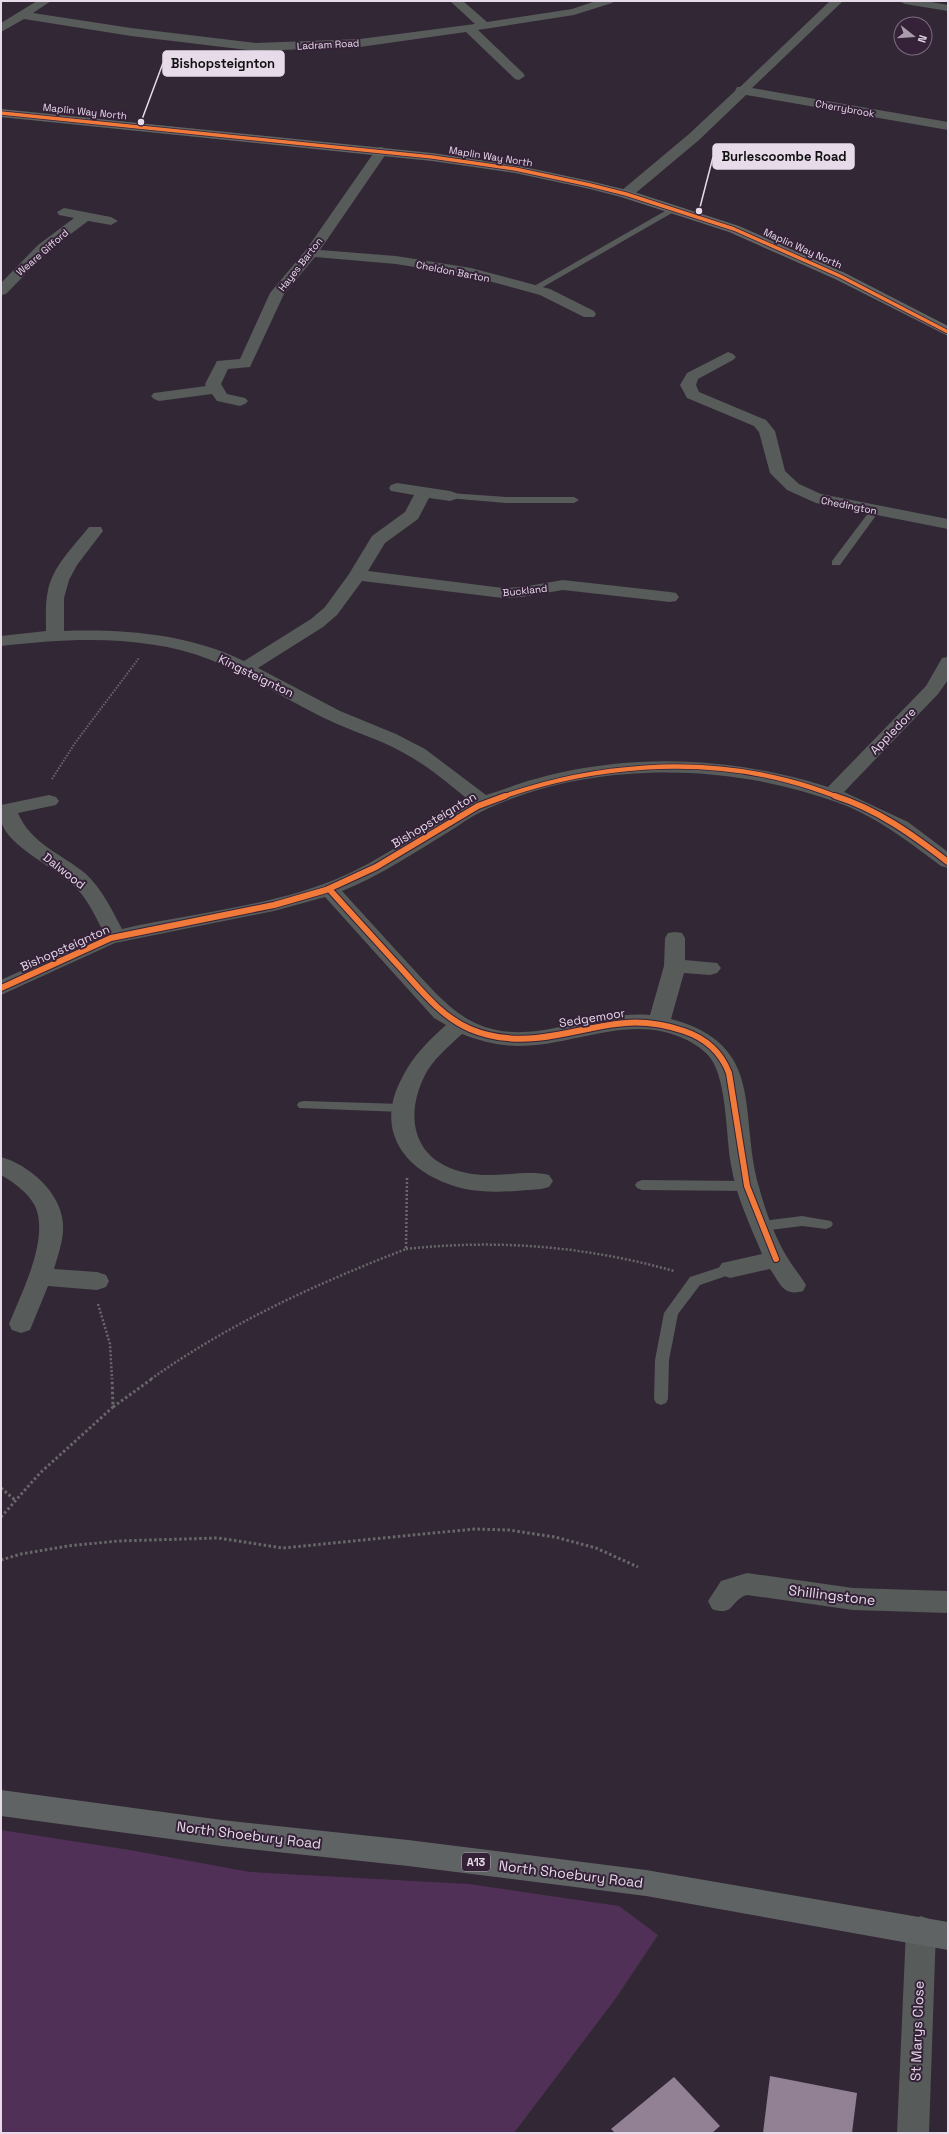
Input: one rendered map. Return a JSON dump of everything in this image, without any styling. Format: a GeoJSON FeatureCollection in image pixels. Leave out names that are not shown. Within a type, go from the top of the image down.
{"type":"FeatureCollection","features":[{"type":"Feature","properties":{"kind":"main road","name":"North Shoebury Road"},"geometry":{"type":"LineString","coordinates":[[1,1803],[222,1833],[408,1853],[646,1883],[934,1933]]}},
{"type":"Feature","properties":{"kind":"street"},"geometry":{"type":"LineString","coordinates":[[1,28],[45,1]]}},
{"type":"Feature","properties":{"kind":"street"},"geometry":{"type":"LineString","coordinates":[[456,1],[484,26]]}},
{"type":"Feature","properties":{"kind":"street","name":"Ladram Road"},"geometry":{"type":"LineString","coordinates":[[22,15],[131,32],[256,47],[353,44],[574,12],[608,1]]}},
{"type":"Feature","properties":{"kind":"street"},"geometry":{"type":"LineString","coordinates":[[626,194],[694,137],[741,90],[837,1]]}},
{"type":"Feature","properties":{"kind":"street"},"geometry":{"type":"LineString","coordinates":[[905,1],[948,8]]}},
{"type":"Feature","properties":{"kind":"street"},"geometry":{"type":"LineString","coordinates":[[469,28],[519,76]]}},
{"type":"Feature","properties":{"kind":"street","name":"Cherrybrook"},"geometry":{"type":"LineString","coordinates":[[741,90],[948,126]]}},
{"type":"Feature","properties":{"kind":"street","name":"Maplin Way North"},"geometry":{"type":"LineString","coordinates":[[1,113],[382,151],[515,169],[626,194],[734,229],[776,246],[840,276],[948,332]]}},
{"type":"Feature","properties":{"kind":"street","name":"Hayes Barton"},"geometry":{"type":"LineString","coordinates":[[216,389],[213,384],[222,364],[246,364],[277,292],[311,253],[349,196],[382,151]]}},
{"type":"Feature","properties":{"kind":"street","name":"Weare Gifford"},"geometry":{"type":"LineString","coordinates":[[64,212],[111,221]]}},
{"type":"Feature","properties":{"kind":"street","name":"Weare Gifford"},"geometry":{"type":"LineString","coordinates":[[1,291],[43,248],[85,216]]}},
{"type":"Feature","properties":{"kind":"street","name":"Cheldon Barton"},"geometry":{"type":"LineString","coordinates":[[311,253],[396,260],[471,272],[545,292],[589,314]]}},
{"type":"Feature","properties":{"kind":"street","name":"Chedington"},"geometry":{"type":"LineString","coordinates":[[728,357],[692,376],[688,385],[692,395],[760,423],[767,431],[772,456],[778,473],[793,487],[816,498],[948,524]]}},
{"type":"Feature","properties":{"kind":"street"},"geometry":{"type":"LineString","coordinates":[[159,396],[216,389],[222,398],[240,401]]}},
{"type":"Feature","properties":{"kind":"street"},"geometry":{"type":"LineString","coordinates":[[398,488],[450,496]]}},
{"type":"Feature","properties":{"kind":"street"},"geometry":{"type":"LineString","coordinates":[[244,669],[317,623],[331,611],[357,575],[378,540],[412,515],[424,492]]}},
{"type":"Feature","properties":{"kind":"street"},"geometry":{"type":"LineString","coordinates":[[55,636],[55,598],[58,586],[64,573],[95,531]]}},
{"type":"Feature","properties":{"kind":"street","name":"Buckland"},"geometry":{"type":"LineString","coordinates":[[357,575],[496,592],[522,592],[564,585],[670,597]]}},
{"type":"Feature","properties":{"kind":"street","name":"Kingsteignton"},"geometry":{"type":"LineString","coordinates":[[1,641],[55,636],[93,635],[152,641],[215,655],[334,715],[409,747],[433,763],[484,803]]}},
{"type":"Feature","properties":{"kind":"street","name":"Appledore"},"geometry":{"type":"LineString","coordinates":[[832,794],[932,690],[944,674],[948,662]]}},
{"type":"Feature","properties":{"kind":"street","name":"Bishopsteignton"},"geometry":{"type":"LineString","coordinates":[[1,988],[116,937],[274,906],[329,889],[392,858],[484,803],[529,787],[576,775],[612,770],[649,767],[684,767],[754,774],[832,794],[889,820],[919,839],[948,862]]}},
{"type":"Feature","properties":{"kind":"street","name":"Dalwood"},"geometry":{"type":"LineString","coordinates":[[49,802],[4,811],[18,835],[79,879],[92,892],[116,937]]}},
{"type":"Feature","properties":{"kind":"street","name":"Sedgemoor"},"geometry":{"type":"LineString","coordinates":[[329,889],[442,1013],[459,1025],[477,1033],[518,1038],[548,1037],[618,1024],[639,1022],[658,1023],[696,1036],[716,1049],[726,1064],[731,1084],[747,1186],[776,1259],[794,1285]]}},
{"type":"Feature","properties":{"kind":"street"},"geometry":{"type":"LineString","coordinates":[[658,1023],[675,966],[675,938]]}},
{"type":"Feature","properties":{"kind":"street"},"geometry":{"type":"LineString","coordinates":[[675,966],[710,968]]}},
{"type":"Feature","properties":{"kind":"street"},"geometry":{"type":"LineString","coordinates":[[459,1025],[441,1041],[414,1076],[406,1092],[402,1108],[409,1147],[417,1157],[430,1167],[466,1181],[484,1183],[541,1181]]}},
{"type":"Feature","properties":{"kind":"street"},"geometry":{"type":"LineString","coordinates":[[1,1165],[26,1182],[47,1207],[52,1222],[50,1242],[40,1277],[20,1324]]}},
{"type":"Feature","properties":{"kind":"street"},"geometry":{"type":"LineString","coordinates":[[730,1269],[776,1259]]}},
{"type":"Feature","properties":{"kind":"street"},"geometry":{"type":"LineString","coordinates":[[40,1277],[97,1282]]}},
{"type":"Feature","properties":{"kind":"street","name":"Shillingstone"},"geometry":{"type":"LineString","coordinates":[[722,1601],[731,1589],[747,1584],[853,1599],[948,1602]]}},
{"type":"Feature","properties":{"kind":"street","name":"St Marys Close"},"geometry":{"type":"LineString","coordinates":[[912,2133],[934,1933]]}},
{"type":"Feature","properties":{"kind":"lane"},"geometry":{"type":"LineString","coordinates":[[533,289],[675,209]]}},
{"type":"Feature","properties":{"kind":"lane"},"geometry":{"type":"LineString","coordinates":[[450,496],[506,500],[574,500]]}},
{"type":"Feature","properties":{"kind":"lane"},"geometry":{"type":"LineString","coordinates":[[836,564],[875,510]]}},
{"type":"Feature","properties":{"kind":"lane"},"geometry":{"type":"LineString","coordinates":[[304,1105],[402,1108]]}},
{"type":"Feature","properties":{"kind":"lane"},"geometry":{"type":"LineString","coordinates":[[642,1185],[747,1186]]}},
{"type":"Feature","properties":{"kind":"lane"},"geometry":{"type":"LineString","coordinates":[[762,1226],[802,1221],[826,1224]]}},
{"type":"Feature","properties":{"kind":"lane"},"geometry":{"type":"LineString","coordinates":[[661,1399],[662,1360],[671,1313],[695,1281],[730,1269]]}},
{"type":"Feature","properties":{"kind":"path"},"geometry":{"type":"LineString","coordinates":[[49,802],[53,776],[152,641]]}},
{"type":"Feature","properties":{"kind":"path"},"geometry":{"type":"LineString","coordinates":[[406,1249],[407,1174]]}},
{"type":"Feature","properties":{"kind":"path"},"geometry":{"type":"LineString","coordinates":[[1,1517],[15,1500],[64,1449],[113,1407],[158,1374],[238,1324],[326,1281],[406,1249],[434,1245],[504,1244],[596,1253],[649,1263],[677,1272],[695,1281]]}},
{"type":"Feature","properties":{"kind":"path"},"geometry":{"type":"LineString","coordinates":[[97,1282],[94,1292],[110,1344],[113,1407]]}},
{"type":"Feature","properties":{"kind":"path"},"geometry":{"type":"LineString","coordinates":[[1,1488],[15,1500]]}},
{"type":"Feature","properties":{"kind":"path"},"geometry":{"type":"LineString","coordinates":[[1,1560],[21,1554],[68,1546],[118,1541],[218,1538],[283,1548],[474,1528],[509,1530],[555,1537],[596,1548],[638,1567]]}},
{"type":"Feature","properties":{"kind":"shaded area"},"geometry":{"type":"Polygon","coordinates":[[[1,1830],[130,1850],[250,1872],[469,1884],[619,1906],[658,1935],[616,1998],[514,2133],[1,2133],[1,1830]]]}},
{"type":"Feature","properties":{"kind":"building"},"geometry":{"type":"Polygon","coordinates":[[[770,2076],[857,2093],[852,2133],[763,2133],[770,2076]]]}},
{"type":"Feature","properties":{"kind":"building"},"geometry":{"type":"Polygon","coordinates":[[[674,2077],[720,2126],[712,2133],[615,2133],[611,2129],[674,2077]]]}},
{"type":"Feature","properties":{"kind":"cycle path"},"geometry":{"type":"LineString","coordinates":[[1,113],[432,157],[515,169],[590,185],[626,194],[734,229],[840,276],[948,332]]}},
{"type":"Feature","properties":{"kind":"cycle path"},"geometry":{"type":"LineString","coordinates":[[1,988],[111,938],[143,930],[248,911],[326,890],[360,876],[482,804],[541,783],[601,771],[663,767],[726,770],[788,781],[847,799],[901,827],[948,862]]}},
{"type":"Feature","properties":{"kind":"cycle path"},"geometry":{"type":"LineString","coordinates":[[329,889],[442,1013],[460,1024],[478,1032],[497,1037],[518,1039],[536,1038],[623,1022],[641,1021],[658,1023],[693,1034],[714,1049],[722,1059],[729,1073],[747,1186],[776,1259]]}},
{"type":"Feature","properties":{"kind":"place","name":"Bishopsteignton"},"geometry":{"type":"Point","coordinates":[141,122]}},
{"type":"Feature","properties":{"kind":"place","name":"Burlescoombe Road"},"geometry":{"type":"Point","coordinates":[699,211]}}]}
